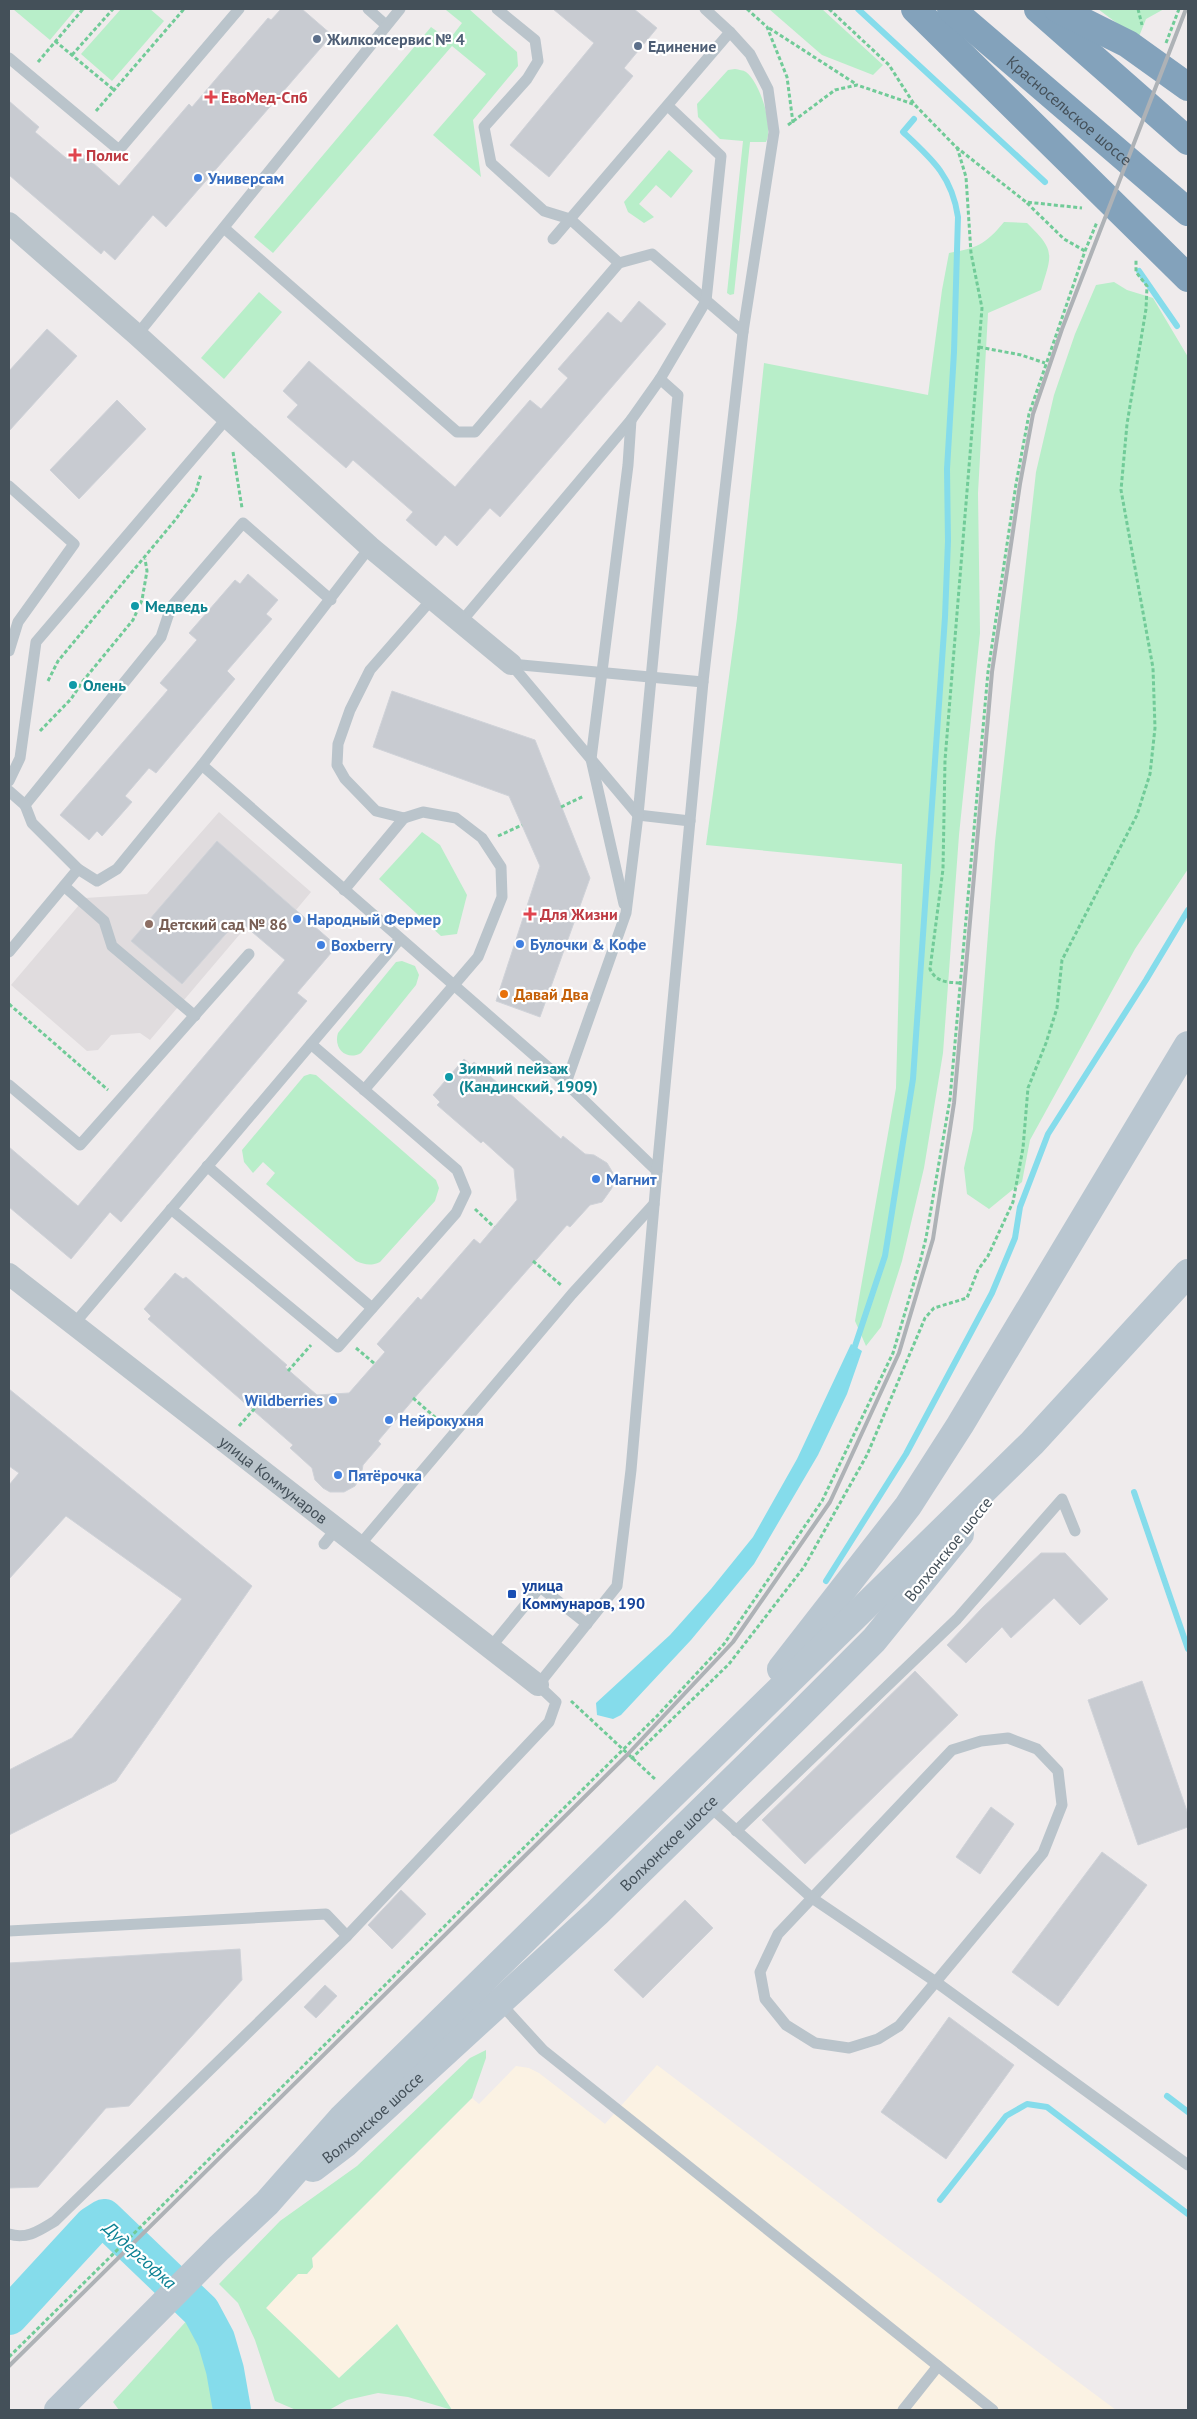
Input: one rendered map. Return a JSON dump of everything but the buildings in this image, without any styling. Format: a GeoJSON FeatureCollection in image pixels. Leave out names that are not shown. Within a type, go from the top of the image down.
{"type":"FeatureCollection","features":[{"type":"Feature","properties":{"kind":"highway"},"geometry":{"type":"LineString","coordinates":[[916,9],[1188,278]]}},
{"type":"Feature","properties":{"kind":"highway","name":"Красносельское шоссе"},"geometry":{"type":"LineString","coordinates":[[951,9],[1188,212]]}},
{"type":"Feature","properties":{"kind":"highway"},"geometry":{"type":"LineString","coordinates":[[1038,9],[1188,141]]}},
{"type":"Feature","properties":{"kind":"highway"},"geometry":{"type":"LineString","coordinates":[[1058,9],[1128,44],[1188,87]]}},
{"type":"Feature","properties":{"kind":"main road"},"geometry":{"type":"LineString","coordinates":[[708,1805],[700,1790],[688,1780],[834,1603],[908,1506],[960,1425],[1188,1045]]}},
{"type":"Feature","properties":{"kind":"main road","name":"Волхонское шоссе"},"geometry":{"type":"LineString","coordinates":[[58,2410],[219,2248],[267,2203],[342,2118],[1032,1443],[1188,1273]]}},
{"type":"Feature","properties":{"kind":"main road","name":"Волхонское шоссе"},"geometry":{"type":"LineString","coordinates":[[1064,1409],[1188,1289]]}},
{"type":"Feature","properties":{"kind":"main road","name":"Волхонское шоссе"},"geometry":{"type":"LineString","coordinates":[[267,2203],[346,2143],[597,1913],[708,1805],[874,1640],[1032,1443]]}},
{"type":"Feature","properties":{"kind":"street"},"geometry":{"type":"LineString","coordinates":[[9,223],[137,335],[370,547],[511,664]]}},
{"type":"Feature","properties":{"kind":"street","name":"улица Коммунаров"},"geometry":{"type":"LineString","coordinates":[[9,1274],[74,1324],[330,1537],[358,1546],[538,1685]]}},
{"type":"Feature","properties":{"kind":"street"},"geometry":{"type":"LineString","coordinates":[[481,1982],[500,2003]]}},
{"type":"Feature","properties":{"kind":"lane"},"geometry":{"type":"LineString","coordinates":[[9,58],[118,150],[239,9]]}},
{"type":"Feature","properties":{"kind":"lane"},"geometry":{"type":"LineString","coordinates":[[368,9],[386,25]]}},
{"type":"Feature","properties":{"kind":"lane"},"geometry":{"type":"LineString","coordinates":[[137,335],[400,9]]}},
{"type":"Feature","properties":{"kind":"lane"},"geometry":{"type":"LineString","coordinates":[[497,9],[535,40],[538,61],[526,79],[484,128],[491,163],[544,211],[570,219],[619,263]]}},
{"type":"Feature","properties":{"kind":"lane"},"geometry":{"type":"LineString","coordinates":[[9,2234],[17,2236],[32,2234],[55,2221],[346,1936],[550,1722],[556,1702],[538,1685],[617,1586],[631,1470],[657,1171],[704,682],[743,332],[774,132],[768,89],[750,54],[705,9]]}},
{"type":"Feature","properties":{"kind":"lane"},"geometry":{"type":"LineString","coordinates":[[553,239],[730,32]]}},
{"type":"Feature","properties":{"kind":"lane"},"geometry":{"type":"LineString","coordinates":[[460,622],[631,420],[660,379],[706,301],[721,156],[668,106]]}},
{"type":"Feature","properties":{"kind":"lane"},"geometry":{"type":"LineString","coordinates":[[224,228],[457,432],[475,432],[619,263],[652,254],[743,332]]}},
{"type":"Feature","properties":{"kind":"lane"},"geometry":{"type":"LineString","coordinates":[[566,1083],[626,913],[638,815],[678,395],[660,379]]}},
{"type":"Feature","properties":{"kind":"lane"},"geometry":{"type":"LineString","coordinates":[[9,780],[20,758],[36,642],[228,417]]}},
{"type":"Feature","properties":{"kind":"lane"},"geometry":{"type":"LineString","coordinates":[[626,913],[591,759],[628,465],[631,420]]}},
{"type":"Feature","properties":{"kind":"lane"},"geometry":{"type":"LineString","coordinates":[[9,486],[74,544],[18,622],[9,651]]}},
{"type":"Feature","properties":{"kind":"lane"},"geometry":{"type":"LineString","coordinates":[[25,805],[161,637],[171,608],[243,523],[331,600]]}},
{"type":"Feature","properties":{"kind":"lane"},"geometry":{"type":"LineString","coordinates":[[9,791],[25,805],[32,823],[78,869],[97,881],[117,869],[202,766],[370,547]]}},
{"type":"Feature","properties":{"kind":"lane"},"geometry":{"type":"LineString","coordinates":[[364,1090],[478,957],[502,897],[500,867],[482,838],[456,818],[423,812],[404,818],[376,811],[345,779],[337,765],[338,744],[350,710],[370,670],[432,599]]}},
{"type":"Feature","properties":{"kind":"lane"},"geometry":{"type":"LineString","coordinates":[[511,664],[704,682]]}},
{"type":"Feature","properties":{"kind":"lane"},"geometry":{"type":"LineString","coordinates":[[511,664],[638,815],[690,821]]}},
{"type":"Feature","properties":{"kind":"lane"},"geometry":{"type":"LineString","coordinates":[[202,766],[566,1083],[657,1171]]}},
{"type":"Feature","properties":{"kind":"lane"},"geometry":{"type":"LineString","coordinates":[[344,890],[404,818]]}},
{"type":"Feature","properties":{"kind":"lane"},"geometry":{"type":"LineString","coordinates":[[9,952],[78,869]]}},
{"type":"Feature","properties":{"kind":"lane"},"geometry":{"type":"LineString","coordinates":[[64,886],[104,921],[112,946],[195,1016]]}},
{"type":"Feature","properties":{"kind":"lane"},"geometry":{"type":"LineString","coordinates":[[74,1324],[400,939]]}},
{"type":"Feature","properties":{"kind":"lane"},"geometry":{"type":"LineString","coordinates":[[9,1085],[80,1145],[249,954]]}},
{"type":"Feature","properties":{"kind":"lane"},"geometry":{"type":"LineString","coordinates":[[171,1209],[338,1348],[456,1213],[466,1192],[457,1170],[311,1044]]}},
{"type":"Feature","properties":{"kind":"lane"},"geometry":{"type":"LineString","coordinates":[[207,1166],[372,1308]]}},
{"type":"Feature","properties":{"kind":"lane"},"geometry":{"type":"LineString","coordinates":[[358,1546],[572,1294],[654,1204]]}},
{"type":"Feature","properties":{"kind":"lane"},"geometry":{"type":"LineString","coordinates":[[736,1831],[957,1619],[1062,1499],[1076,1531]]}},
{"type":"Feature","properties":{"kind":"lane"},"geometry":{"type":"LineString","coordinates":[[490,1648],[540,1587],[587,1624]]}},
{"type":"Feature","properties":{"kind":"lane"},"geometry":{"type":"LineString","coordinates":[[1008,1738],[1037,1749],[1058,1771],[1062,1805],[1043,1852],[936,1982],[899,2026],[878,2038],[849,2048],[815,2043],[786,2025],[765,1999],[760,1972],[778,1934],[952,1750],[981,1741],[1008,1738]]}},
{"type":"Feature","properties":{"kind":"lane"},"geometry":{"type":"LineString","coordinates":[[708,1805],[812,1898],[936,1982],[1188,2165]]}},
{"type":"Feature","properties":{"kind":"lane"},"geometry":{"type":"LineString","coordinates":[[9,1931],[326,1914],[346,1936]]}},
{"type":"Feature","properties":{"kind":"lane"},"geometry":{"type":"LineString","coordinates":[[500,2003],[543,2050],[993,2410]]}},
{"type":"Feature","properties":{"kind":"lane"},"geometry":{"type":"LineString","coordinates":[[903,2410],[938,2366]]}},
{"type":"Feature","properties":{"kind":"path"},"geometry":{"type":"LineString","coordinates":[[28,74],[82,9]]}},
{"type":"Feature","properties":{"kind":"path"},"geometry":{"type":"LineString","coordinates":[[72,55],[113,9]]}},
{"type":"Feature","properties":{"kind":"path"},"geometry":{"type":"LineString","coordinates":[[86,123],[184,9]]}},
{"type":"Feature","properties":{"kind":"path"},"geometry":{"type":"LineString","coordinates":[[747,9],[767,27],[856,84],[914,104]]}},
{"type":"Feature","properties":{"kind":"path"},"geometry":{"type":"LineString","coordinates":[[829,9],[889,65],[914,104],[956,147],[1026,202],[1064,239],[1085,251]]}},
{"type":"Feature","properties":{"kind":"path"},"geometry":{"type":"LineString","coordinates":[[1166,44],[1179,9]]}},
{"type":"Feature","properties":{"kind":"path"},"geometry":{"type":"LineString","coordinates":[[767,27],[786,77],[793,123]]}},
{"type":"Feature","properties":{"kind":"path"},"geometry":{"type":"LineString","coordinates":[[55,41],[114,90]]}},
{"type":"Feature","properties":{"kind":"path"},"geometry":{"type":"LineString","coordinates":[[774,132],[793,123],[835,90],[856,84]]}},
{"type":"Feature","properties":{"kind":"path"},"geometry":{"type":"LineString","coordinates":[[956,147],[966,177],[971,253],[982,308],[945,760],[943,868],[930,969],[934,976],[941,981],[959,984]]}},
{"type":"Feature","properties":{"kind":"path"},"geometry":{"type":"LineString","coordinates":[[1026,202],[1086,208]]}},
{"type":"Feature","properties":{"kind":"path"},"geometry":{"type":"LineString","coordinates":[[1094,215],[1101,222]]}},
{"type":"Feature","properties":{"kind":"path"},"geometry":{"type":"LineString","coordinates":[[9,2357],[156,2214],[657,1716],[724,1644],[812,1518],[832,1482],[892,1353],[926,1238],[950,1099],[983,720],[995,618],[1029,414],[1045,363],[1085,251],[1100,215]]}},
{"type":"Feature","properties":{"kind":"path"},"geometry":{"type":"LineString","coordinates":[[631,1759],[729,1664],[804,1566],[867,1455],[925,1318],[934,1308],[967,1298],[978,1270],[988,1256],[1013,1202],[1023,1148],[1028,1088],[1046,1043],[1057,1008],[1062,960],[1137,815],[1150,774],[1155,728],[1153,668],[1121,490],[1127,424],[1146,302],[1147,286],[1136,272],[1136,256]]}},
{"type":"Feature","properties":{"kind":"path"},"geometry":{"type":"LineString","coordinates":[[980,347],[1021,355],[1045,363]]}},
{"type":"Feature","properties":{"kind":"path"},"geometry":{"type":"LineString","coordinates":[[228,417],[242,500],[243,523]]}},
{"type":"Feature","properties":{"kind":"path"},"geometry":{"type":"LineString","coordinates":[[45,688],[58,661],[145,558],[196,491],[202,467],[196,455]]}},
{"type":"Feature","properties":{"kind":"path"},"geometry":{"type":"LineString","coordinates":[[40,724],[39,733],[71,699],[83,681],[133,620],[142,600],[147,571],[145,558]]}},
{"type":"Feature","properties":{"kind":"path"},"geometry":{"type":"LineString","coordinates":[[561,806],[598,790]]}},
{"type":"Feature","properties":{"kind":"path"},"geometry":{"type":"LineString","coordinates":[[485,842],[522,825]]}},
{"type":"Feature","properties":{"kind":"path"},"geometry":{"type":"LineString","coordinates":[[9,1004],[120,1100]]}},
{"type":"Feature","properties":{"kind":"path"},"geometry":{"type":"LineString","coordinates":[[466,1192],[476,1210],[494,1227]]}},
{"type":"Feature","properties":{"kind":"path"},"geometry":{"type":"LineString","coordinates":[[533,1260],[572,1294]]}},
{"type":"Feature","properties":{"kind":"path"},"geometry":{"type":"LineString","coordinates":[[288,1370],[322,1334]]}},
{"type":"Feature","properties":{"kind":"path"},"geometry":{"type":"LineString","coordinates":[[346,1338],[375,1364]]}},
{"type":"Feature","properties":{"kind":"path"},"geometry":{"type":"LineString","coordinates":[[413,1398],[454,1433]]}},
{"type":"Feature","properties":{"kind":"path"},"geometry":{"type":"LineString","coordinates":[[538,1685],[561,1691],[623,1749],[631,1759],[645,1768],[658,1782]]}},
{"type":"Feature","properties":{"kind":"shaded area","name":"Детский сад № 86"},"geometry":{"type":"Polygon","coordinates":[[[219,812],[311,892],[296,910],[263,881],[233,915],[240,934],[150,1040],[140,1033],[111,1035],[98,1050],[87,1051],[11,985],[85,898],[147,894],[219,812]]]}},
{"type":"Feature","properties":{"kind":"shaded area"},"geometry":{"type":"Polygon","coordinates":[[[657,2065],[1116,2410],[452,2410],[397,2324],[339,2378],[266,2308],[298,2274],[307,2274],[313,2267],[312,2258],[472,2098],[479,2104],[516,2066],[529,2068],[539,2073],[605,2124],[657,2065]]]}},
{"type":"Feature","properties":{"kind":"green space"},"geometry":{"type":"Polygon","coordinates":[[[13,9],[76,9],[50,40],[13,9]]]}},
{"type":"Feature","properties":{"kind":"green space"},"geometry":{"type":"Polygon","coordinates":[[[121,9],[150,9],[164,21],[112,81],[81,54],[121,9]]]}},
{"type":"Feature","properties":{"kind":"green space"},"geometry":{"type":"Polygon","coordinates":[[[469,9],[517,52],[518,66],[473,120],[481,177],[433,135],[486,74],[452,46],[273,253],[254,237],[431,27],[449,40],[462,23],[446,10],[469,9]]]}},
{"type":"Feature","properties":{"kind":"green space"},"geometry":{"type":"Polygon","coordinates":[[[769,9],[822,9],[883,65],[873,75],[822,55],[769,9]]]}},
{"type":"Feature","properties":{"kind":"green space"},"geometry":{"type":"Polygon","coordinates":[[[1098,9],[1164,9],[1146,19],[1138,39],[1098,9]]]}},
{"type":"Feature","properties":{"kind":"green space"},"geometry":{"type":"Polygon","coordinates":[[[735,69],[746,72],[751,77],[761,95],[767,116],[768,135],[766,142],[750,142],[734,294],[730,295],[727,293],[743,141],[720,139],[698,117],[697,104],[728,70],[735,69]]]}},
{"type":"Feature","properties":{"kind":"green space"},"geometry":{"type":"Polygon","coordinates":[[[669,150],[693,171],[671,198],[656,185],[639,204],[654,217],[644,223],[628,212],[624,202],[669,150]]]}},
{"type":"Feature","properties":{"kind":"green space"},"geometry":{"type":"Polygon","coordinates":[[[1004,222],[1027,223],[1043,240],[1047,247],[1049,260],[1041,290],[988,313],[978,493],[980,633],[959,835],[943,1053],[924,1168],[902,1261],[881,1327],[866,1346],[855,1321],[896,1088],[902,864],[706,845],[737,618],[764,363],[928,395],[942,290],[949,253],[974,247],[986,241],[1004,222]]]}},
{"type":"Feature","properties":{"kind":"green space"},"geometry":{"type":"Polygon","coordinates":[[[1114,282],[1127,290],[1153,298],[1188,357],[1188,869],[1135,949],[1030,1140],[1022,1182],[989,1209],[967,1194],[964,1168],[973,1129],[995,842],[1036,472],[1054,395],[1075,334],[1096,285],[1114,282]]]}},
{"type":"Feature","properties":{"kind":"green space"},"geometry":{"type":"Polygon","coordinates":[[[259,292],[282,312],[224,379],[201,358],[259,292]]]}},
{"type":"Feature","properties":{"kind":"green space"},"geometry":{"type":"Polygon","coordinates":[[[422,832],[440,845],[467,895],[457,934],[441,936],[379,879],[422,832]]]}},
{"type":"Feature","properties":{"kind":"green space"},"geometry":{"type":"Polygon","coordinates":[[[402,961],[415,966],[419,975],[416,985],[361,1053],[351,1056],[342,1052],[338,1044],[338,1033],[396,962],[402,961]]]}},
{"type":"Feature","properties":{"kind":"green space"},"geometry":{"type":"Polygon","coordinates":[[[316,1075],[436,1180],[439,1188],[435,1201],[380,1262],[368,1264],[356,1261],[266,1184],[275,1173],[263,1162],[253,1173],[244,1162],[242,1150],[304,1076],[316,1075]]]}},
{"type":"Feature","properties":{"kind":"green space"},"geometry":{"type":"Polygon","coordinates":[[[486,2050],[486,2058],[472,2098],[312,2258],[313,2267],[307,2274],[298,2274],[266,2308],[339,2378],[397,2324],[452,2410],[408,2397],[378,2393],[347,2400],[329,2410],[296,2410],[275,2401],[255,2340],[238,2303],[219,2284],[280,2221],[357,2166],[470,2058],[486,2050]]]}},
{"type":"Feature","properties":{"kind":"green space"},"geometry":{"type":"Polygon","coordinates":[[[190,2317],[216,2367],[219,2410],[119,2410],[113,2402],[190,2317]]]}},
{"type":"Feature","properties":{"kind":"water"},"geometry":{"type":"Polygon","coordinates":[[[851,1344],[862,1351],[847,1394],[818,1455],[754,1564],[691,1640],[621,1715],[613,1719],[597,1715],[596,1703],[670,1635],[711,1589],[753,1537],[797,1459],[851,1344]]]}},
{"type":"Feature","properties":{"kind":"waterway"},"geometry":{"type":"LineString","coordinates":[[858,9],[1045,182]]}},
{"type":"Feature","properties":{"kind":"waterway"},"geometry":{"type":"LineString","coordinates":[[853,1352],[885,1256],[913,1079],[945,617],[948,541],[947,469],[954,352],[958,217],[946,179],[932,160],[903,132],[914,119]]}},
{"type":"Feature","properties":{"kind":"waterway"},"geometry":{"type":"LineString","coordinates":[[1139,271],[1177,326]]}},
{"type":"Feature","properties":{"kind":"waterway"},"geometry":{"type":"LineString","coordinates":[[826,1581],[906,1454],[992,1293],[1015,1238],[1020,1207],[1048,1134],[1188,910]]}},
{"type":"Feature","properties":{"kind":"waterway"},"geometry":{"type":"LineString","coordinates":[[1134,1492],[1188,1649]]}},
{"type":"Feature","properties":{"kind":"waterway"},"geometry":{"type":"LineString","coordinates":[[1167,2096],[1188,2112]]}},
{"type":"Feature","properties":{"kind":"waterway"},"geometry":{"type":"LineString","coordinates":[[940,2200],[1006,2116],[1027,2104],[1047,2107],[1188,2214]]}},
{"type":"Feature","properties":{"kind":"waterway","name":"Дудергофка"},"geometry":{"type":"LineString","coordinates":[[104,2218],[109,2213]]}},
{"type":"Feature","properties":{"kind":"waterway","name":"Дудергофка"},"geometry":{"type":"LineString","coordinates":[[9,2316],[93,2225],[104,2218],[201,2311],[216,2339],[225,2370],[232,2410]]}},
{"type":"Feature","properties":{"kind":"railway"},"geometry":{"type":"LineString","coordinates":[[9,2366],[628,1754],[733,1642],[830,1502],[899,1353],[933,1239],[954,1103],[992,672],[1020,484],[1033,414],[1062,329],[1186,9]]}},
{"type":"Feature","properties":{"kind":"place","name":"Жилкомсервис № 4"},"geometry":{"type":"Point","coordinates":[317,39]}},
{"type":"Feature","properties":{"kind":"place","name":"Единение"},"geometry":{"type":"Point","coordinates":[638,46]}},
{"type":"Feature","properties":{"kind":"place","name":"ЕвоМед-Спб"},"geometry":{"type":"Point","coordinates":[211,97]}},
{"type":"Feature","properties":{"kind":"place","name":"Полис"},"geometry":{"type":"Point","coordinates":[75,155]}},
{"type":"Feature","properties":{"kind":"place","name":"Универсам"},"geometry":{"type":"Point","coordinates":[198,178]}},
{"type":"Feature","properties":{"kind":"place","name":"Медведь"},"geometry":{"type":"Point","coordinates":[135,606]}},
{"type":"Feature","properties":{"kind":"place","name":"Олень"},"geometry":{"type":"Point","coordinates":[73,685]}},
{"type":"Feature","properties":{"kind":"place","name":"Для Жизни"},"geometry":{"type":"Point","coordinates":[530,914]}},
{"type":"Feature","properties":{"kind":"place","name":"Народный Фермер"},"geometry":{"type":"Point","coordinates":[297,919]}},
{"type":"Feature","properties":{"kind":"place","name":"Детский сад № 86"},"geometry":{"type":"Point","coordinates":[149,924]}},
{"type":"Feature","properties":{"kind":"place","name":"Булочки & Кофе"},"geometry":{"type":"Point","coordinates":[520,944]}},
{"type":"Feature","properties":{"kind":"place","name":"Boxberry"},"geometry":{"type":"Point","coordinates":[321,945]}},
{"type":"Feature","properties":{"kind":"place","name":"Давай Два"},"geometry":{"type":"Point","coordinates":[504,994]}},
{"type":"Feature","properties":{"kind":"place","name":"Зимний пейзаж (Кандинский, 1909)"},"geometry":{"type":"Point","coordinates":[449,1077]}},
{"type":"Feature","properties":{"kind":"place","name":"Магнит"},"geometry":{"type":"Point","coordinates":[596,1179]}},
{"type":"Feature","properties":{"kind":"place","name":"Wildberries"},"geometry":{"type":"Point","coordinates":[333,1400]}},
{"type":"Feature","properties":{"kind":"place","name":"Нейрокухня"},"geometry":{"type":"Point","coordinates":[389,1420]}},
{"type":"Feature","properties":{"kind":"place","name":"Пятёрочка"},"geometry":{"type":"Point","coordinates":[338,1475]}},
{"type":"Feature","properties":{"kind":"place","name":"улица Коммунаров, 190"},"geometry":{"type":"Point","coordinates":[512,1594]}}]}
